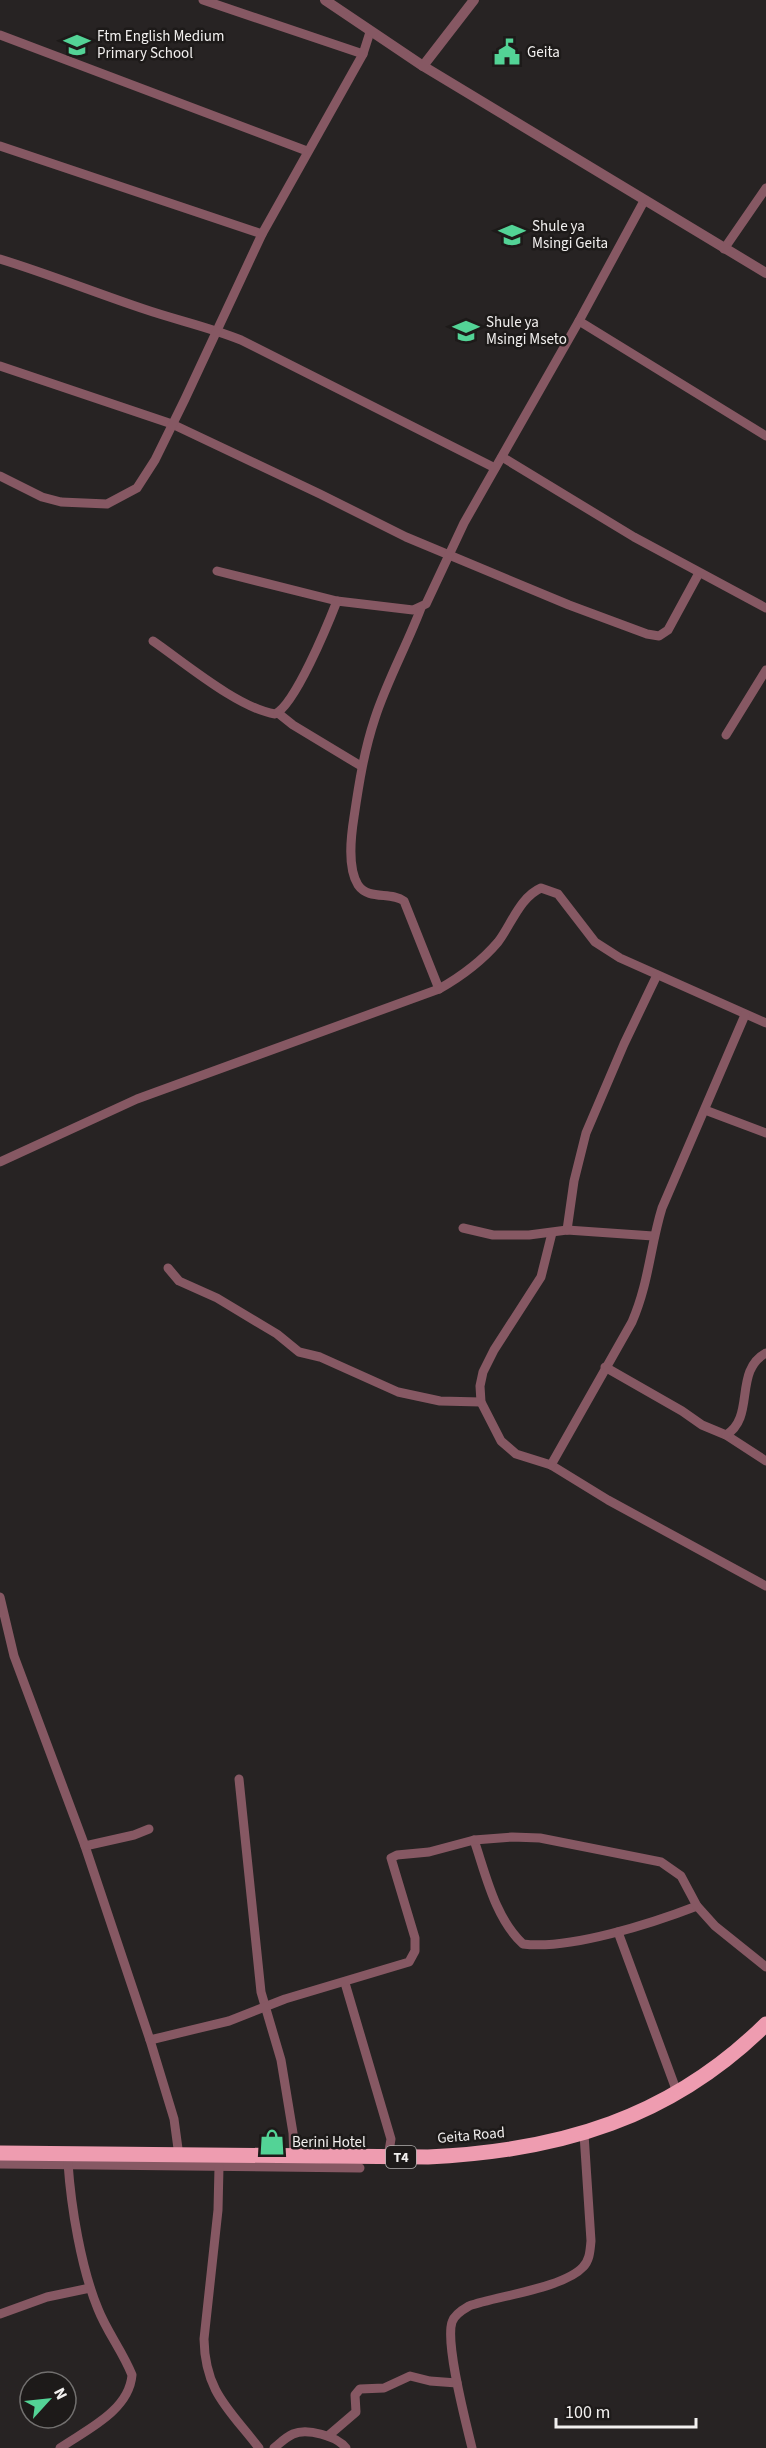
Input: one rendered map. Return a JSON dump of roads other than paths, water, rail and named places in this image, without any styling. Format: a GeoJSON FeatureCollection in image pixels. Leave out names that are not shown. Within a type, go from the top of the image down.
{"type":"FeatureCollection","features":[{"type":"Feature","properties":{"kind":"highway","name":"Geita Road"},"geometry":{"type":"LineString","coordinates":[[0,2153],[178,2156],[456,2156],[542,2145],[584,2134],[662,2102],[728,2059],[766,2024]]}},
{"type":"Feature","properties":{"kind":"street"},"geometry":{"type":"LineString","coordinates":[[203,0],[363,54]]}},
{"type":"Feature","properties":{"kind":"street"},"geometry":{"type":"LineString","coordinates":[[325,0],[423,66],[766,273]]}},
{"type":"Feature","properties":{"kind":"street"},"geometry":{"type":"LineString","coordinates":[[423,66],[474,0]]}},
{"type":"Feature","properties":{"kind":"street"},"geometry":{"type":"LineString","coordinates":[[0,476],[42,497],[61,502],[107,504],[137,488],[155,460],[262,234],[363,54],[370,32]]}},
{"type":"Feature","properties":{"kind":"street"},"geometry":{"type":"LineString","coordinates":[[0,35],[307,151]]}},
{"type":"Feature","properties":{"kind":"street"},"geometry":{"type":"LineString","coordinates":[[0,146],[262,234]]}},
{"type":"Feature","properties":{"kind":"street"},"geometry":{"type":"LineString","coordinates":[[724,249],[766,188]]}},
{"type":"Feature","properties":{"kind":"street"},"geometry":{"type":"LineString","coordinates":[[217,570],[337,601],[389,609],[413,610],[426,604],[464,523],[579,321],[644,201]]}},
{"type":"Feature","properties":{"kind":"street"},"geometry":{"type":"LineString","coordinates":[[0,259],[176,320],[216,330],[495,468]]}},
{"type":"Feature","properties":{"kind":"street"},"geometry":{"type":"LineString","coordinates":[[579,321],[766,436]]}},
{"type":"Feature","properties":{"kind":"street"},"geometry":{"type":"LineString","coordinates":[[0,366],[172,424],[406,537],[631,628],[659,636],[668,630],[699,573]]}},
{"type":"Feature","properties":{"kind":"street"},"geometry":{"type":"LineString","coordinates":[[502,457],[634,537],[766,608]]}},
{"type":"Feature","properties":{"kind":"street"},"geometry":{"type":"LineString","coordinates":[[278,713],[285,707],[310,661],[337,601]]}},
{"type":"Feature","properties":{"kind":"street"},"geometry":{"type":"LineString","coordinates":[[421,608],[376,716],[361,766],[352,835],[352,861],[360,887],[368,893],[400,898],[404,901],[439,989]]}},
{"type":"Feature","properties":{"kind":"street"},"geometry":{"type":"LineString","coordinates":[[153,641],[240,701],[256,709],[278,713],[293,725],[361,766]]}},
{"type":"Feature","properties":{"kind":"street"},"geometry":{"type":"LineString","coordinates":[[726,735],[766,670]]}},
{"type":"Feature","properties":{"kind":"street"},"geometry":{"type":"LineString","coordinates":[[0,1162],[136,1099],[439,989],[463,976],[488,954],[528,896],[541,888],[558,894],[595,942],[620,958],[766,1023]]}},
{"type":"Feature","properties":{"kind":"street"},"geometry":{"type":"LineString","coordinates":[[567,1230],[574,1181],[586,1133],[624,1044],[657,975]]}},
{"type":"Feature","properties":{"kind":"street"},"geometry":{"type":"LineString","coordinates":[[551,1465],[640,1304],[649,1274],[653,1236],[672,1182],[745,1015]]}},
{"type":"Feature","properties":{"kind":"street"},"geometry":{"type":"LineString","coordinates":[[705,1110],[766,1133]]}},
{"type":"Feature","properties":{"kind":"street"},"geometry":{"type":"LineString","coordinates":[[463,1228],[493,1235],[552,1233],[567,1230],[653,1236]]}},
{"type":"Feature","properties":{"kind":"street"},"geometry":{"type":"LineString","coordinates":[[552,1233],[541,1277],[483,1371],[480,1386],[481,1402],[489,1419],[506,1447],[516,1454],[551,1465],[608,1500],[766,1586]]}},
{"type":"Feature","properties":{"kind":"street"},"geometry":{"type":"LineString","coordinates":[[168,1268],[179,1281],[217,1298],[277,1334],[299,1352],[320,1357],[405,1394],[440,1401],[481,1402]]}},
{"type":"Feature","properties":{"kind":"street"},"geometry":{"type":"LineString","coordinates":[[726,1435],[739,1424],[748,1378],[757,1360],[766,1353]]}},
{"type":"Feature","properties":{"kind":"street"},"geometry":{"type":"LineString","coordinates":[[605,1367],[712,1430],[726,1435],[766,1461]]}},
{"type":"Feature","properties":{"kind":"street"},"geometry":{"type":"LineString","coordinates":[[0,1597],[14,1656],[85,1846],[150,2040],[174,2119],[178,2156]]}},
{"type":"Feature","properties":{"kind":"street"},"geometry":{"type":"LineString","coordinates":[[239,1779],[261,1992],[281,2060],[292,2123],[294,2156]]}},
{"type":"Feature","properties":{"kind":"street"},"geometry":{"type":"LineString","coordinates":[[85,1846],[134,1835],[149,1829]]}},
{"type":"Feature","properties":{"kind":"street"},"geometry":{"type":"LineString","coordinates":[[150,2040],[229,2021],[265,2007],[409,1962],[415,1951],[413,1927],[391,1858],[397,1855],[429,1852],[474,1840],[540,1838],[661,1862],[681,1876],[697,1906],[715,1926],[766,1966]]}},
{"type":"Feature","properties":{"kind":"street"},"geometry":{"type":"LineString","coordinates":[[474,1840],[493,1896],[513,1933],[523,1944],[568,1941],[618,1932],[697,1906]]}},
{"type":"Feature","properties":{"kind":"street"},"geometry":{"type":"LineString","coordinates":[[618,1932],[659,2049],[677,2092]]}},
{"type":"Feature","properties":{"kind":"street"},"geometry":{"type":"LineString","coordinates":[[345,1983],[391,2139],[388,2157]]}},
{"type":"Feature","properties":{"kind":"street"},"geometry":{"type":"LineString","coordinates":[[472,2448],[458,2383],[452,2322],[460,2311],[481,2301],[564,2279],[584,2267],[590,2255],[591,2241],[584,2134]]}},
{"type":"Feature","properties":{"kind":"street"},"geometry":{"type":"LineString","coordinates":[[60,2448],[109,2415],[120,2402],[131,2382],[130,2369],[106,2328],[90,2288],[77,2228],[68,2163]]}},
{"type":"Feature","properties":{"kind":"street"},"geometry":{"type":"LineString","coordinates":[[0,2164],[360,2168]]}},
{"type":"Feature","properties":{"kind":"street"},"geometry":{"type":"LineString","coordinates":[[219,2167],[218,2210],[204,2339],[205,2359],[207,2371],[215,2389],[260,2448]]}},
{"type":"Feature","properties":{"kind":"street"},"geometry":{"type":"LineString","coordinates":[[0,2314],[47,2296],[90,2288]]}},
{"type":"Feature","properties":{"kind":"street"},"geometry":{"type":"LineString","coordinates":[[328,2436],[356,2412],[355,2395],[360,2389],[384,2388],[410,2376],[430,2381],[458,2383]]}},
{"type":"Feature","properties":{"kind":"street"},"geometry":{"type":"LineString","coordinates":[[274,2448],[295,2433],[328,2436],[339,2440],[346,2448]]}},
{"type":"Feature","properties":{"kind":"place","name":"Ftm English Medium Primary School"},"geometry":{"type":"Point","coordinates":[77,45]}},
{"type":"Feature","properties":{"kind":"place","name":"Geita"},"geometry":{"type":"Point","coordinates":[507,52]}},
{"type":"Feature","properties":{"kind":"place","name":"Shule ya Msingi Geita"},"geometry":{"type":"Point","coordinates":[512,235]}},
{"type":"Feature","properties":{"kind":"place","name":"Shule ya Msingi Mseto"},"geometry":{"type":"Point","coordinates":[466,331]}},
{"type":"Feature","properties":{"kind":"place","name":"Berini Hotel"},"geometry":{"type":"Point","coordinates":[272,2142]}}]}
